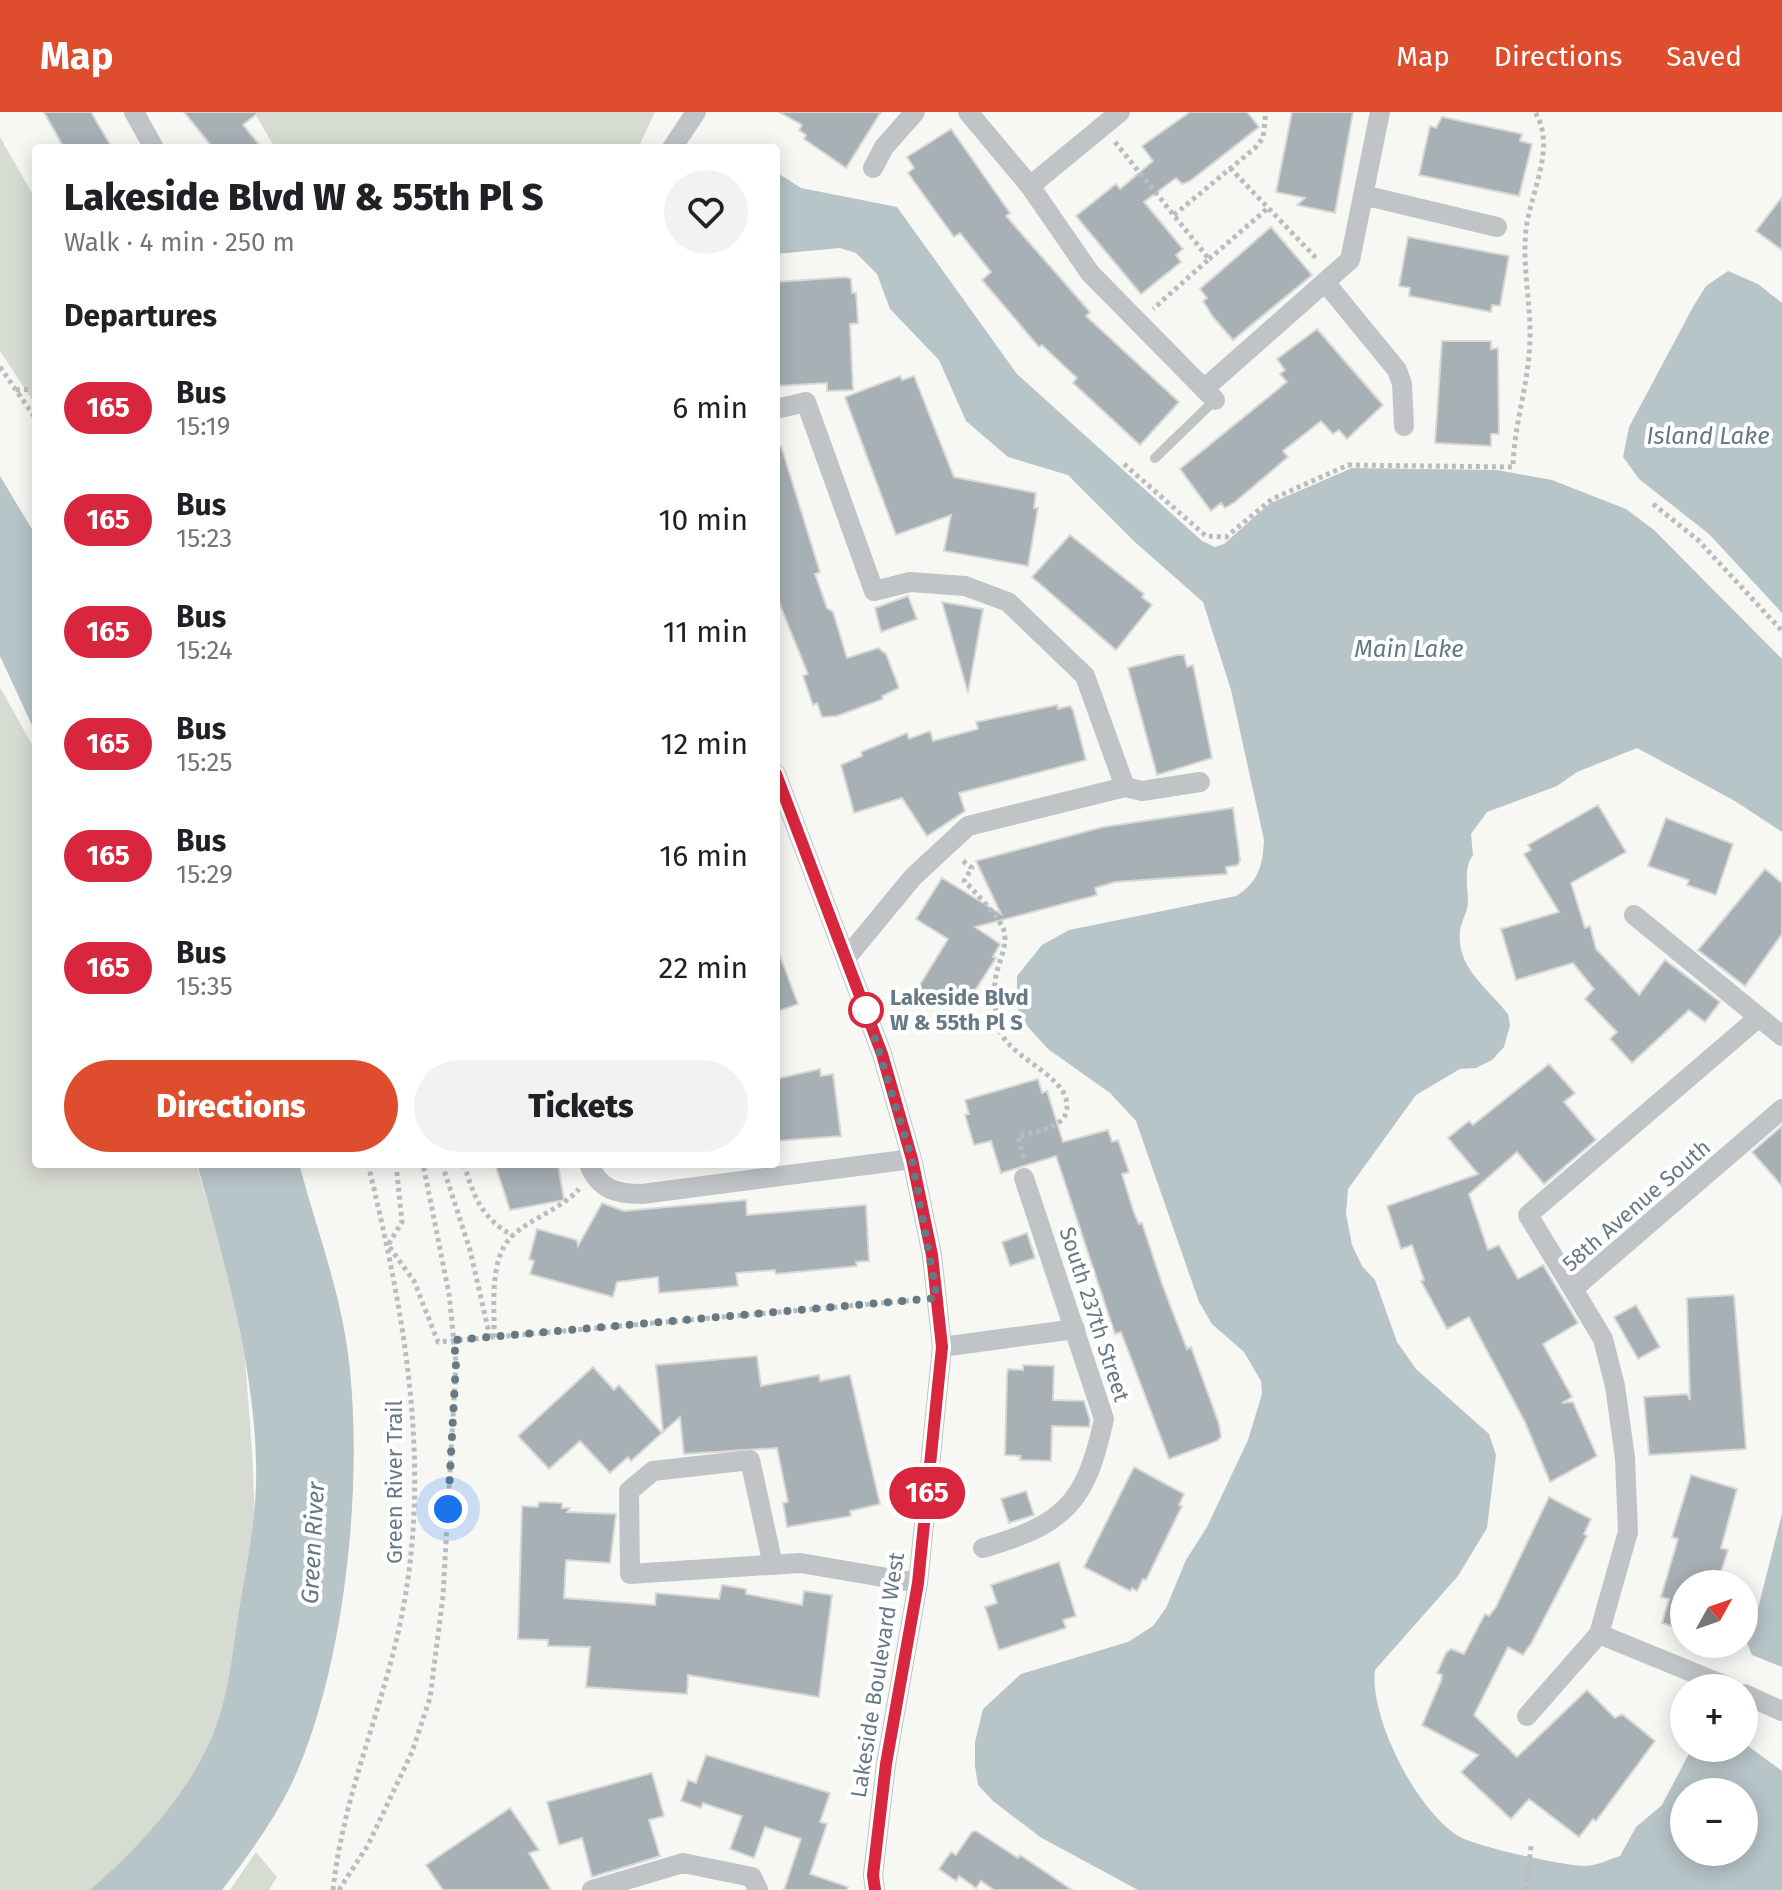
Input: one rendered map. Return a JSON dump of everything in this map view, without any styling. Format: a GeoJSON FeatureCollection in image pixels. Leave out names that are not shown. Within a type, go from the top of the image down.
{"type":"FeatureCollection","features":[{"type":"Feature","properties":{"kind":"street"},"geometry":{"type":"LineString","coordinates":[[134,112],[152,144]]}},
{"type":"Feature","properties":{"kind":"street"},"geometry":{"type":"LineString","coordinates":[[675,144],[696,112]]}},
{"type":"Feature","properties":{"kind":"street"},"geometry":{"type":"LineString","coordinates":[[873,168],[884,147],[915,112]]}},
{"type":"Feature","properties":{"kind":"street"},"geometry":{"type":"LineString","coordinates":[[968,112],[1030,186],[1090,273],[1210,394],[1350,260],[1380,112]]}},
{"type":"Feature","properties":{"kind":"street"},"geometry":{"type":"LineString","coordinates":[[1030,186],[1120,112]]}},
{"type":"Feature","properties":{"kind":"street"},"geometry":{"type":"LineString","coordinates":[[1363,195],[1497,227]]}},
{"type":"Feature","properties":{"kind":"street"},"geometry":{"type":"LineString","coordinates":[[1329,279],[1397,370],[1402,384],[1404,426]]}},
{"type":"Feature","properties":{"kind":"street"},"geometry":{"type":"LineString","coordinates":[[780,408],[806,402],[874,591],[910,582],[965,586],[1008,602],[1085,676],[1125,787]]}},
{"type":"Feature","properties":{"kind":"street"},"geometry":{"type":"LineString","coordinates":[[847,957],[942,847],[968,826],[1125,787],[1142,791],[1200,782]]}},
{"type":"Feature","properties":{"kind":"street","name":"Lakeside Boulevard West"},"geometry":{"type":"LineString","coordinates":[[780,784],[882,1054],[912,1159],[937,1298],[942,1347],[918,1583],[886,1764],[874,1882]]}},
{"type":"Feature","properties":{"kind":"street"},"geometry":{"type":"LineString","coordinates":[[1634,915],[1782,1036]]}},
{"type":"Feature","properties":{"kind":"street"},"geometry":{"type":"LineString","coordinates":[[1573,1289],[1528,1215],[1758,1018]]}},
{"type":"Feature","properties":{"kind":"street","name":"58th Avenue South"},"geometry":{"type":"LineString","coordinates":[[1599,1634],[1628,1532],[1625,1458],[1615,1386],[1603,1339],[1573,1289],[1782,1109]]}},
{"type":"Feature","properties":{"kind":"street"},"geometry":{"type":"LineString","coordinates":[[591,1168],[609,1190],[642,1194],[912,1159]]}},
{"type":"Feature","properties":{"kind":"street","name":"South 237th Street"},"geometry":{"type":"LineString","coordinates":[[983,1548],[1026,1535],[1059,1517],[1081,1490],[1096,1458],[1104,1419],[1024,1178]]}},
{"type":"Feature","properties":{"kind":"street"},"geometry":{"type":"LineString","coordinates":[[942,1347],[1075,1329]]}},
{"type":"Feature","properties":{"kind":"street"},"geometry":{"type":"LineString","coordinates":[[773,1565],[750,1460],[653,1471],[629,1491],[630,1574],[773,1565],[800,1563],[918,1583]]}},
{"type":"Feature","properties":{"kind":"street"},"geometry":{"type":"LineString","coordinates":[[1527,1716],[1599,1634],[1697,1674]]}},
{"type":"Feature","properties":{"kind":"street"},"geometry":{"type":"LineString","coordinates":[[1758,1700],[1782,1711]]}},
{"type":"Feature","properties":{"kind":"street"},"geometry":{"type":"LineString","coordinates":[[592,1890],[683,1863],[752,1877],[758,1890]]}},
{"type":"Feature","properties":{"kind":"street"},"geometry":{"type":"LineString","coordinates":[[874,1882],[894,1890]]}},
{"type":"Feature","properties":{"kind":"lane"},"geometry":{"type":"LineString","coordinates":[[1155,458],[1210,394]]}},
{"type":"Feature","properties":{"kind":"path"},"geometry":{"type":"LineString","coordinates":[[1174,215],[1263,138],[1266,112]]}},
{"type":"Feature","properties":{"kind":"path"},"geometry":{"type":"LineString","coordinates":[[1124,464],[1206,536],[1218,539],[1226,537],[1272,499],[1348,465],[1513,467],[1514,432],[1530,340],[1526,231],[1543,149],[1543,127],[1535,112]]}},
{"type":"Feature","properties":{"kind":"path"},"geometry":{"type":"LineString","coordinates":[[1104,128],[1209,259]]}},
{"type":"Feature","properties":{"kind":"path"},"geometry":{"type":"LineString","coordinates":[[1230,168],[1329,279]]}},
{"type":"Feature","properties":{"kind":"path"},"geometry":{"type":"LineString","coordinates":[[1139,322],[1268,208]]}},
{"type":"Feature","properties":{"kind":"path"},"geometry":{"type":"LineString","coordinates":[[0,367],[32,413]]}},
{"type":"Feature","properties":{"kind":"path"},"geometry":{"type":"LineString","coordinates":[[16,390],[32,389]]}},
{"type":"Feature","properties":{"kind":"path"},"geometry":{"type":"LineString","coordinates":[[1653,504],[1698,540],[1782,631]]}},
{"type":"Feature","properties":{"kind":"path"},"geometry":{"type":"LineString","coordinates":[[942,847],[972,868],[964,881],[1004,928],[1004,945],[994,983],[1000,1029],[1011,1049],[1061,1088],[1066,1103],[1066,1113],[1056,1124],[1018,1137],[1026,1165],[1024,1178]]}},
{"type":"Feature","properties":{"kind":"path","name":"Green River Trail"},"geometry":{"type":"LineString","coordinates":[[333,1890],[336,1860],[360,1762],[390,1669],[410,1569],[414,1427],[407,1345],[388,1245],[369,1168]]}},
{"type":"Feature","properties":{"kind":"path"},"geometry":{"type":"LineString","coordinates":[[396,1168],[402,1222],[388,1245],[414,1281],[438,1342],[937,1298]]}},
{"type":"Feature","properties":{"kind":"path"},"geometry":{"type":"LineString","coordinates":[[339,1890],[368,1845],[412,1752],[430,1698],[443,1596],[456,1363],[437,1218],[424,1168]]}},
{"type":"Feature","properties":{"kind":"path"},"geometry":{"type":"LineString","coordinates":[[443,1168],[470,1250],[492,1337]]}},
{"type":"Feature","properties":{"kind":"path"},"geometry":{"type":"LineString","coordinates":[[465,1168],[474,1198],[483,1214],[513,1236]]}},
{"type":"Feature","properties":{"kind":"path"},"geometry":{"type":"LineString","coordinates":[[492,1337],[497,1272],[503,1249],[513,1236],[570,1199],[591,1168]]}},
{"type":"Feature","properties":{"kind":"path"},"geometry":{"type":"LineString","coordinates":[[1526,1890],[1531,1846]]}},
{"type":"Feature","properties":{"kind":"shaded area"},"geometry":{"type":"Polygon","coordinates":[[[254,112],[655,112],[640,144],[273,144],[254,112]]]}},
{"type":"Feature","properties":{"kind":"shaded area"},"geometry":{"type":"Polygon","coordinates":[[[0,137],[32,193],[32,400],[0,351],[0,137]]]}},
{"type":"Feature","properties":{"kind":"shaded area"},"geometry":{"type":"Polygon","coordinates":[[[0,687],[32,745],[32,1168],[197,1168],[229,1274],[245,1359],[256,1538],[224,1715],[201,1766],[128,1862],[91,1890],[0,1890],[0,687]]]}},
{"type":"Feature","properties":{"kind":"shaded area"},"geometry":{"type":"Polygon","coordinates":[[[256,1852],[277,1877],[269,1890],[230,1890],[256,1852]]]}},
{"type":"Feature","properties":{"kind":"water","name":"Main Lake"},"geometry":{"type":"Polygon","coordinates":[[[780,175],[801,188],[897,207],[1017,374],[1202,541],[1215,547],[1224,544],[1269,504],[1352,468],[1497,470],[1552,480],[1626,509],[1654,530],[1782,659],[1782,832],[1735,801],[1637,748],[1577,772],[1557,786],[1487,812],[1471,834],[1473,855],[1467,872],[1468,906],[1461,927],[1460,944],[1468,967],[1508,1014],[1510,1025],[1504,1047],[1492,1060],[1476,1068],[1460,1069],[1416,1095],[1348,1189],[1346,1214],[1352,1245],[1362,1266],[1375,1280],[1397,1342],[1416,1369],[1489,1434],[1496,1455],[1487,1528],[1458,1576],[1375,1670],[1375,1690],[1388,1738],[1413,1786],[1428,1808],[1460,1837],[1521,1855],[1589,1866],[1620,1856],[1636,1827],[1662,1805],[1670,1790],[1670,1866],[1758,1866],[1758,1778],[1676,1778],[1685,1762],[1758,1762],[1758,1753],[1782,1771],[1782,1890],[1138,1890],[1040,1837],[993,1801],[978,1785],[975,1742],[983,1709],[1021,1674],[1128,1642],[1153,1626],[1166,1608],[1186,1560],[1207,1527],[1248,1440],[1262,1394],[1261,1381],[1244,1352],[1212,1324],[1199,1302],[1136,1121],[1110,1093],[1048,1049],[1028,1027],[1017,1007],[1017,976],[1042,945],[1069,930],[1236,896],[1250,885],[1258,872],[1264,840],[1231,690],[1203,602],[1136,543],[1068,475],[1008,457],[966,421],[939,360],[890,309],[877,274],[856,253],[840,248],[780,254],[780,175]]]}},
{"type":"Feature","properties":{"kind":"water","name":"Island Lake"},"geometry":{"type":"Polygon","coordinates":[[[1728,271],[1758,284],[1782,303],[1782,613],[1709,534],[1639,479],[1623,457],[1629,427],[1693,307],[1706,286],[1728,271]]]}},
{"type":"Feature","properties":{"kind":"water"},"geometry":{"type":"Polygon","coordinates":[[[0,476],[32,529],[32,725],[0,656],[0,476]]]}},
{"type":"Feature","properties":{"kind":"water","name":"Green River"},"geometry":{"type":"Polygon","coordinates":[[[198,1168],[300,1168],[341,1313],[351,1385],[354,1441],[352,1501],[339,1623],[327,1681],[292,1783],[251,1851],[222,1890],[90,1890],[156,1824],[185,1786],[208,1746],[228,1683],[252,1534],[256,1485],[252,1405],[246,1364],[198,1168]]]}},
{"type":"Feature","properties":{"kind":"water"},"geometry":{"type":"Polygon","coordinates":[[[1782,1514],[1782,1667],[1758,1657],[1758,1608],[1782,1514]]]}},
{"type":"Feature","properties":{"kind":"building"},"geometry":{"type":"Polygon","coordinates":[[[44,112],[91,112],[110,144],[62,144],[44,112]]]}},
{"type":"Feature","properties":{"kind":"building"},"geometry":{"type":"Polygon","coordinates":[[[184,112],[259,112],[243,125],[259,144],[210,144],[184,112]]]}},
{"type":"Feature","properties":{"kind":"building"},"geometry":{"type":"Polygon","coordinates":[[[779,112],[881,112],[846,168],[804,139],[806,135],[799,130],[802,125],[779,112]]]}},
{"type":"Feature","properties":{"kind":"building"},"geometry":{"type":"Polygon","coordinates":[[[1190,112],[1247,112],[1259,127],[1190,181],[1182,184],[1176,178],[1144,202],[1183,249],[1176,255],[1181,262],[1141,294],[1076,216],[1116,184],[1120,189],[1153,161],[1142,146],[1190,112]]]}},
{"type":"Feature","properties":{"kind":"building"},"geometry":{"type":"Polygon","coordinates":[[[1292,112],[1353,112],[1335,213],[1297,205],[1305,198],[1276,192],[1292,112]]]}},
{"type":"Feature","properties":{"kind":"building"},"geometry":{"type":"Polygon","coordinates":[[[1442,117],[1522,134],[1520,141],[1532,144],[1519,196],[1419,175],[1430,126],[1436,128],[1442,117]]]}},
{"type":"Feature","properties":{"kind":"building"},"geometry":{"type":"Polygon","coordinates":[[[951,129],[1010,213],[1006,216],[1090,312],[1086,316],[1179,402],[1140,445],[1073,383],[1077,378],[1042,345],[1039,347],[982,280],[991,272],[960,233],[954,237],[908,173],[914,168],[907,157],[951,129]]]}},
{"type":"Feature","properties":{"kind":"building"},"geometry":{"type":"Polygon","coordinates":[[[1782,197],[1782,250],[1756,231],[1782,197]]]}},
{"type":"Feature","properties":{"kind":"building"},"geometry":{"type":"Polygon","coordinates":[[[1271,227],[1312,275],[1233,340],[1213,317],[1203,301],[1207,298],[1200,289],[1271,227]]]}},
{"type":"Feature","properties":{"kind":"building"},"geometry":{"type":"Polygon","coordinates":[[[1408,237],[1509,256],[1500,306],[1492,305],[1491,312],[1409,296],[1410,288],[1399,286],[1408,237]]]}},
{"type":"Feature","properties":{"kind":"building"},"geometry":{"type":"Polygon","coordinates":[[[851,279],[852,293],[856,293],[858,323],[850,324],[853,390],[827,391],[827,383],[780,386],[780,282],[851,279]]]}},
{"type":"Feature","properties":{"kind":"building"},"geometry":{"type":"Polygon","coordinates":[[[1317,329],[1383,405],[1347,439],[1339,430],[1333,434],[1321,421],[1283,451],[1288,457],[1235,502],[1225,508],[1221,503],[1211,511],[1180,469],[1287,382],[1280,374],[1285,370],[1277,359],[1317,329]]]}},
{"type":"Feature","properties":{"kind":"building"},"geometry":{"type":"Polygon","coordinates":[[[1442,341],[1491,341],[1491,349],[1498,348],[1499,434],[1491,434],[1491,446],[1435,443],[1442,341]]]}},
{"type":"Feature","properties":{"kind":"building"},"geometry":{"type":"Polygon","coordinates":[[[900,376],[902,380],[914,376],[954,477],[1036,493],[1034,508],[1038,508],[1028,566],[944,551],[951,515],[896,535],[845,397],[900,376]]]}},
{"type":"Feature","properties":{"kind":"building"},"geometry":{"type":"Polygon","coordinates":[[[780,446],[820,572],[815,574],[827,608],[833,612],[847,658],[878,648],[886,654],[899,688],[882,696],[883,699],[837,716],[822,717],[817,703],[813,705],[803,676],[808,674],[780,605],[780,446]]]}},
{"type":"Feature","properties":{"kind":"building"},"geometry":{"type":"Polygon","coordinates":[[[1070,535],[1144,594],[1142,597],[1152,605],[1116,650],[1032,577],[1070,535]]]}},
{"type":"Feature","properties":{"kind":"building"},"geometry":{"type":"Polygon","coordinates":[[[908,596],[917,619],[881,632],[875,608],[908,596]]]}},
{"type":"Feature","properties":{"kind":"building"},"geometry":{"type":"Polygon","coordinates":[[[942,602],[983,609],[968,693],[942,602]]]}},
{"type":"Feature","properties":{"kind":"building"},"geometry":{"type":"Polygon","coordinates":[[[1184,655],[1187,667],[1193,665],[1212,758],[1157,775],[1128,668],[1184,655]]]}},
{"type":"Feature","properties":{"kind":"building"},"geometry":{"type":"Polygon","coordinates":[[[1057,705],[1058,709],[1070,706],[1073,710],[1086,760],[959,793],[965,811],[927,836],[902,798],[854,813],[841,765],[862,756],[861,752],[907,733],[909,739],[930,731],[933,741],[978,729],[976,722],[1057,705]]]}},
{"type":"Feature","properties":{"kind":"building"},"geometry":{"type":"Polygon","coordinates":[[[1598,805],[1626,852],[1571,883],[1585,928],[1590,926],[1596,949],[1639,995],[1665,960],[1720,1002],[1705,1022],[1689,1010],[1632,1063],[1610,1039],[1617,1032],[1585,999],[1594,989],[1573,963],[1516,980],[1501,929],[1559,912],[1524,854],[1531,850],[1528,845],[1598,805]]]}},
{"type":"Feature","properties":{"kind":"building"},"geometry":{"type":"Polygon","coordinates":[[[1233,808],[1240,860],[1238,865],[1226,867],[1227,874],[1115,882],[1095,888],[1097,895],[975,927],[1000,944],[993,957],[996,958],[970,998],[959,1007],[947,1000],[944,1005],[918,988],[948,939],[916,919],[942,878],[1001,914],[976,861],[1103,827],[1233,808]]]}},
{"type":"Feature","properties":{"kind":"building"},"geometry":{"type":"Polygon","coordinates":[[[1666,818],[1733,844],[1716,895],[1687,885],[1689,880],[1648,866],[1666,818]]]}},
{"type":"Feature","properties":{"kind":"building"},"geometry":{"type":"Polygon","coordinates":[[[1765,869],[1782,883],[1782,934],[1745,986],[1698,950],[1765,869]]]}},
{"type":"Feature","properties":{"kind":"building"},"geometry":{"type":"Polygon","coordinates":[[[780,956],[798,1004],[780,1011],[780,956]]]}},
{"type":"Feature","properties":{"kind":"building"},"geometry":{"type":"Polygon","coordinates":[[[1549,1064],[1575,1093],[1564,1102],[1596,1140],[1544,1184],[1517,1152],[1469,1194],[1488,1250],[1499,1245],[1518,1279],[1543,1265],[1578,1323],[1543,1344],[1572,1397],[1562,1403],[1573,1402],[1597,1456],[1550,1482],[1525,1422],[1469,1317],[1447,1329],[1421,1281],[1424,1280],[1412,1245],[1401,1249],[1387,1206],[1478,1174],[1448,1138],[1469,1121],[1473,1125],[1549,1064]]]}},
{"type":"Feature","properties":{"kind":"building"},"geometry":{"type":"Polygon","coordinates":[[[820,1069],[821,1076],[833,1074],[841,1136],[780,1141],[780,1078],[820,1069]]]}},
{"type":"Feature","properties":{"kind":"building"},"geometry":{"type":"Polygon","coordinates":[[[1038,1079],[1042,1093],[1047,1091],[1063,1142],[1108,1130],[1112,1142],[1118,1140],[1129,1172],[1122,1174],[1134,1213],[1139,1224],[1142,1223],[1187,1349],[1191,1347],[1219,1424],[1221,1437],[1217,1441],[1169,1459],[1121,1332],[1115,1334],[1056,1156],[1001,1173],[991,1141],[974,1145],[965,1115],[969,1114],[965,1100],[1038,1079]]]}},
{"type":"Feature","properties":{"kind":"building"},"geometry":{"type":"Polygon","coordinates":[[[1782,1126],[1782,1186],[1752,1152],[1782,1126]]]}},
{"type":"Feature","properties":{"kind":"building"},"geometry":{"type":"Polygon","coordinates":[[[496,1168],[559,1168],[564,1200],[510,1210],[496,1168]]]}},
{"type":"Feature","properties":{"kind":"building"},"geometry":{"type":"Polygon","coordinates":[[[746,1200],[747,1215],[866,1205],[869,1261],[856,1262],[857,1266],[776,1274],[775,1270],[736,1273],[738,1286],[659,1293],[658,1277],[617,1282],[613,1297],[530,1274],[534,1261],[529,1259],[537,1229],[577,1240],[578,1246],[602,1203],[624,1211],[746,1200]]]}},
{"type":"Feature","properties":{"kind":"building"},"geometry":{"type":"Polygon","coordinates":[[[1027,1233],[1035,1258],[1010,1266],[1002,1242],[1027,1233]]]}},
{"type":"Feature","properties":{"kind":"building"},"geometry":{"type":"Polygon","coordinates":[[[1734,1295],[1746,1449],[1649,1455],[1644,1397],[1687,1394],[1690,1400],[1687,1298],[1734,1295]]]}},
{"type":"Feature","properties":{"kind":"building"},"geometry":{"type":"Polygon","coordinates":[[[1636,1305],[1660,1347],[1638,1359],[1614,1317],[1636,1305]]]}},
{"type":"Feature","properties":{"kind":"building"},"geometry":{"type":"Polygon","coordinates":[[[757,1356],[761,1386],[819,1375],[820,1381],[850,1375],[880,1504],[850,1511],[851,1516],[787,1527],[783,1503],[788,1502],[777,1448],[684,1454],[680,1417],[663,1432],[656,1365],[757,1356]]]}},
{"type":"Feature","properties":{"kind":"building"},"geometry":{"type":"Polygon","coordinates":[[[1023,1365],[1054,1366],[1053,1400],[1084,1401],[1090,1420],[1089,1427],[1052,1426],[1051,1461],[1020,1460],[1021,1456],[1005,1455],[1008,1369],[1023,1370],[1023,1365]]]}},
{"type":"Feature","properties":{"kind":"building"},"geometry":{"type":"Polygon","coordinates":[[[593,1367],[614,1390],[619,1385],[662,1433],[631,1461],[628,1457],[610,1473],[580,1441],[549,1469],[518,1436],[593,1367]]]}},
{"type":"Feature","properties":{"kind":"building"},"geometry":{"type":"Polygon","coordinates":[[[1134,1467],[1184,1494],[1179,1505],[1182,1506],[1146,1580],[1143,1579],[1137,1591],[1132,1588],[1130,1591],[1084,1567],[1134,1467]]]}},
{"type":"Feature","properties":{"kind":"building"},"geometry":{"type":"Polygon","coordinates":[[[1691,1475],[1737,1489],[1721,1548],[1728,1550],[1722,1570],[1670,1570],[1670,1626],[1662,1623],[1669,1599],[1661,1597],[1678,1539],[1672,1537],[1691,1475]]]}},
{"type":"Feature","properties":{"kind":"building"},"geometry":{"type":"Polygon","coordinates":[[[1026,1491],[1034,1515],[1009,1523],[1001,1499],[1026,1491]]]}},
{"type":"Feature","properties":{"kind":"building"},"geometry":{"type":"Polygon","coordinates":[[[1549,1497],[1591,1519],[1584,1534],[1587,1536],[1532,1642],[1523,1655],[1508,1647],[1474,1715],[1517,1757],[1587,1690],[1615,1718],[1622,1714],[1655,1741],[1596,1821],[1593,1819],[1579,1837],[1529,1799],[1511,1819],[1461,1772],[1478,1755],[1422,1725],[1441,1681],[1442,1675],[1437,1673],[1446,1653],[1451,1649],[1464,1654],[1485,1614],[1489,1616],[1496,1607],[1549,1497]]]}},
{"type":"Feature","properties":{"kind":"building"},"geometry":{"type":"Polygon","coordinates":[[[539,1502],[562,1503],[562,1508],[570,1508],[567,1512],[616,1514],[610,1563],[566,1560],[564,1598],[655,1605],[656,1593],[719,1599],[722,1585],[746,1589],[746,1594],[802,1605],[804,1591],[832,1595],[819,1697],[688,1675],[687,1694],[586,1687],[590,1647],[548,1646],[548,1640],[518,1639],[522,1506],[538,1507],[539,1502]]]}},
{"type":"Feature","properties":{"kind":"building"},"geometry":{"type":"Polygon","coordinates":[[[1059,1562],[1076,1616],[1063,1620],[1066,1628],[999,1650],[985,1607],[997,1603],[991,1585],[1059,1562]]]}},
{"type":"Feature","properties":{"kind":"building"},"geometry":{"type":"Polygon","coordinates":[[[706,1755],[830,1793],[820,1822],[827,1824],[810,1874],[848,1887],[847,1890],[784,1890],[801,1839],[765,1827],[754,1858],[730,1849],[742,1816],[703,1803],[701,1808],[681,1801],[688,1780],[696,1783],[706,1755]]]}},
{"type":"Feature","properties":{"kind":"building"},"geometry":{"type":"Polygon","coordinates":[[[652,1773],[664,1816],[649,1820],[660,1856],[592,1877],[582,1838],[559,1845],[547,1802],[652,1773]]]}},
{"type":"Feature","properties":{"kind":"building"},"geometry":{"type":"Polygon","coordinates":[[[510,1808],[539,1850],[529,1853],[551,1890],[443,1890],[426,1865],[510,1808]]]}},
{"type":"Feature","properties":{"kind":"building"},"geometry":{"type":"Polygon","coordinates":[[[976,1831],[1018,1858],[1020,1855],[1072,1890],[994,1890],[981,1881],[976,1888],[959,1876],[956,1881],[939,1869],[951,1852],[956,1855],[972,1832],[976,1831]]]}},
{"type":"Feature","properties":{"kind":"bus line","name":"165"},"geometry":{"type":"LineString","coordinates":[[780,784],[882,1054],[912,1159],[932,1255],[942,1347],[918,1583],[906,1666],[886,1764],[873,1875],[875,1890]]}},
{"type":"Feature","properties":{"kind":"place","name":"Lakeside Blvd W & 55th Pl S"},"geometry":{"type":"Point","coordinates":[866,1010]}},
{"type":"Feature","properties":{"kind":"route"},"geometry":{"type":"LineString","coordinates":[[448,1509],[456,1363],[454,1340],[937,1298],[932,1255],[912,1159],[865,1006],[866,1010]]}}]}
